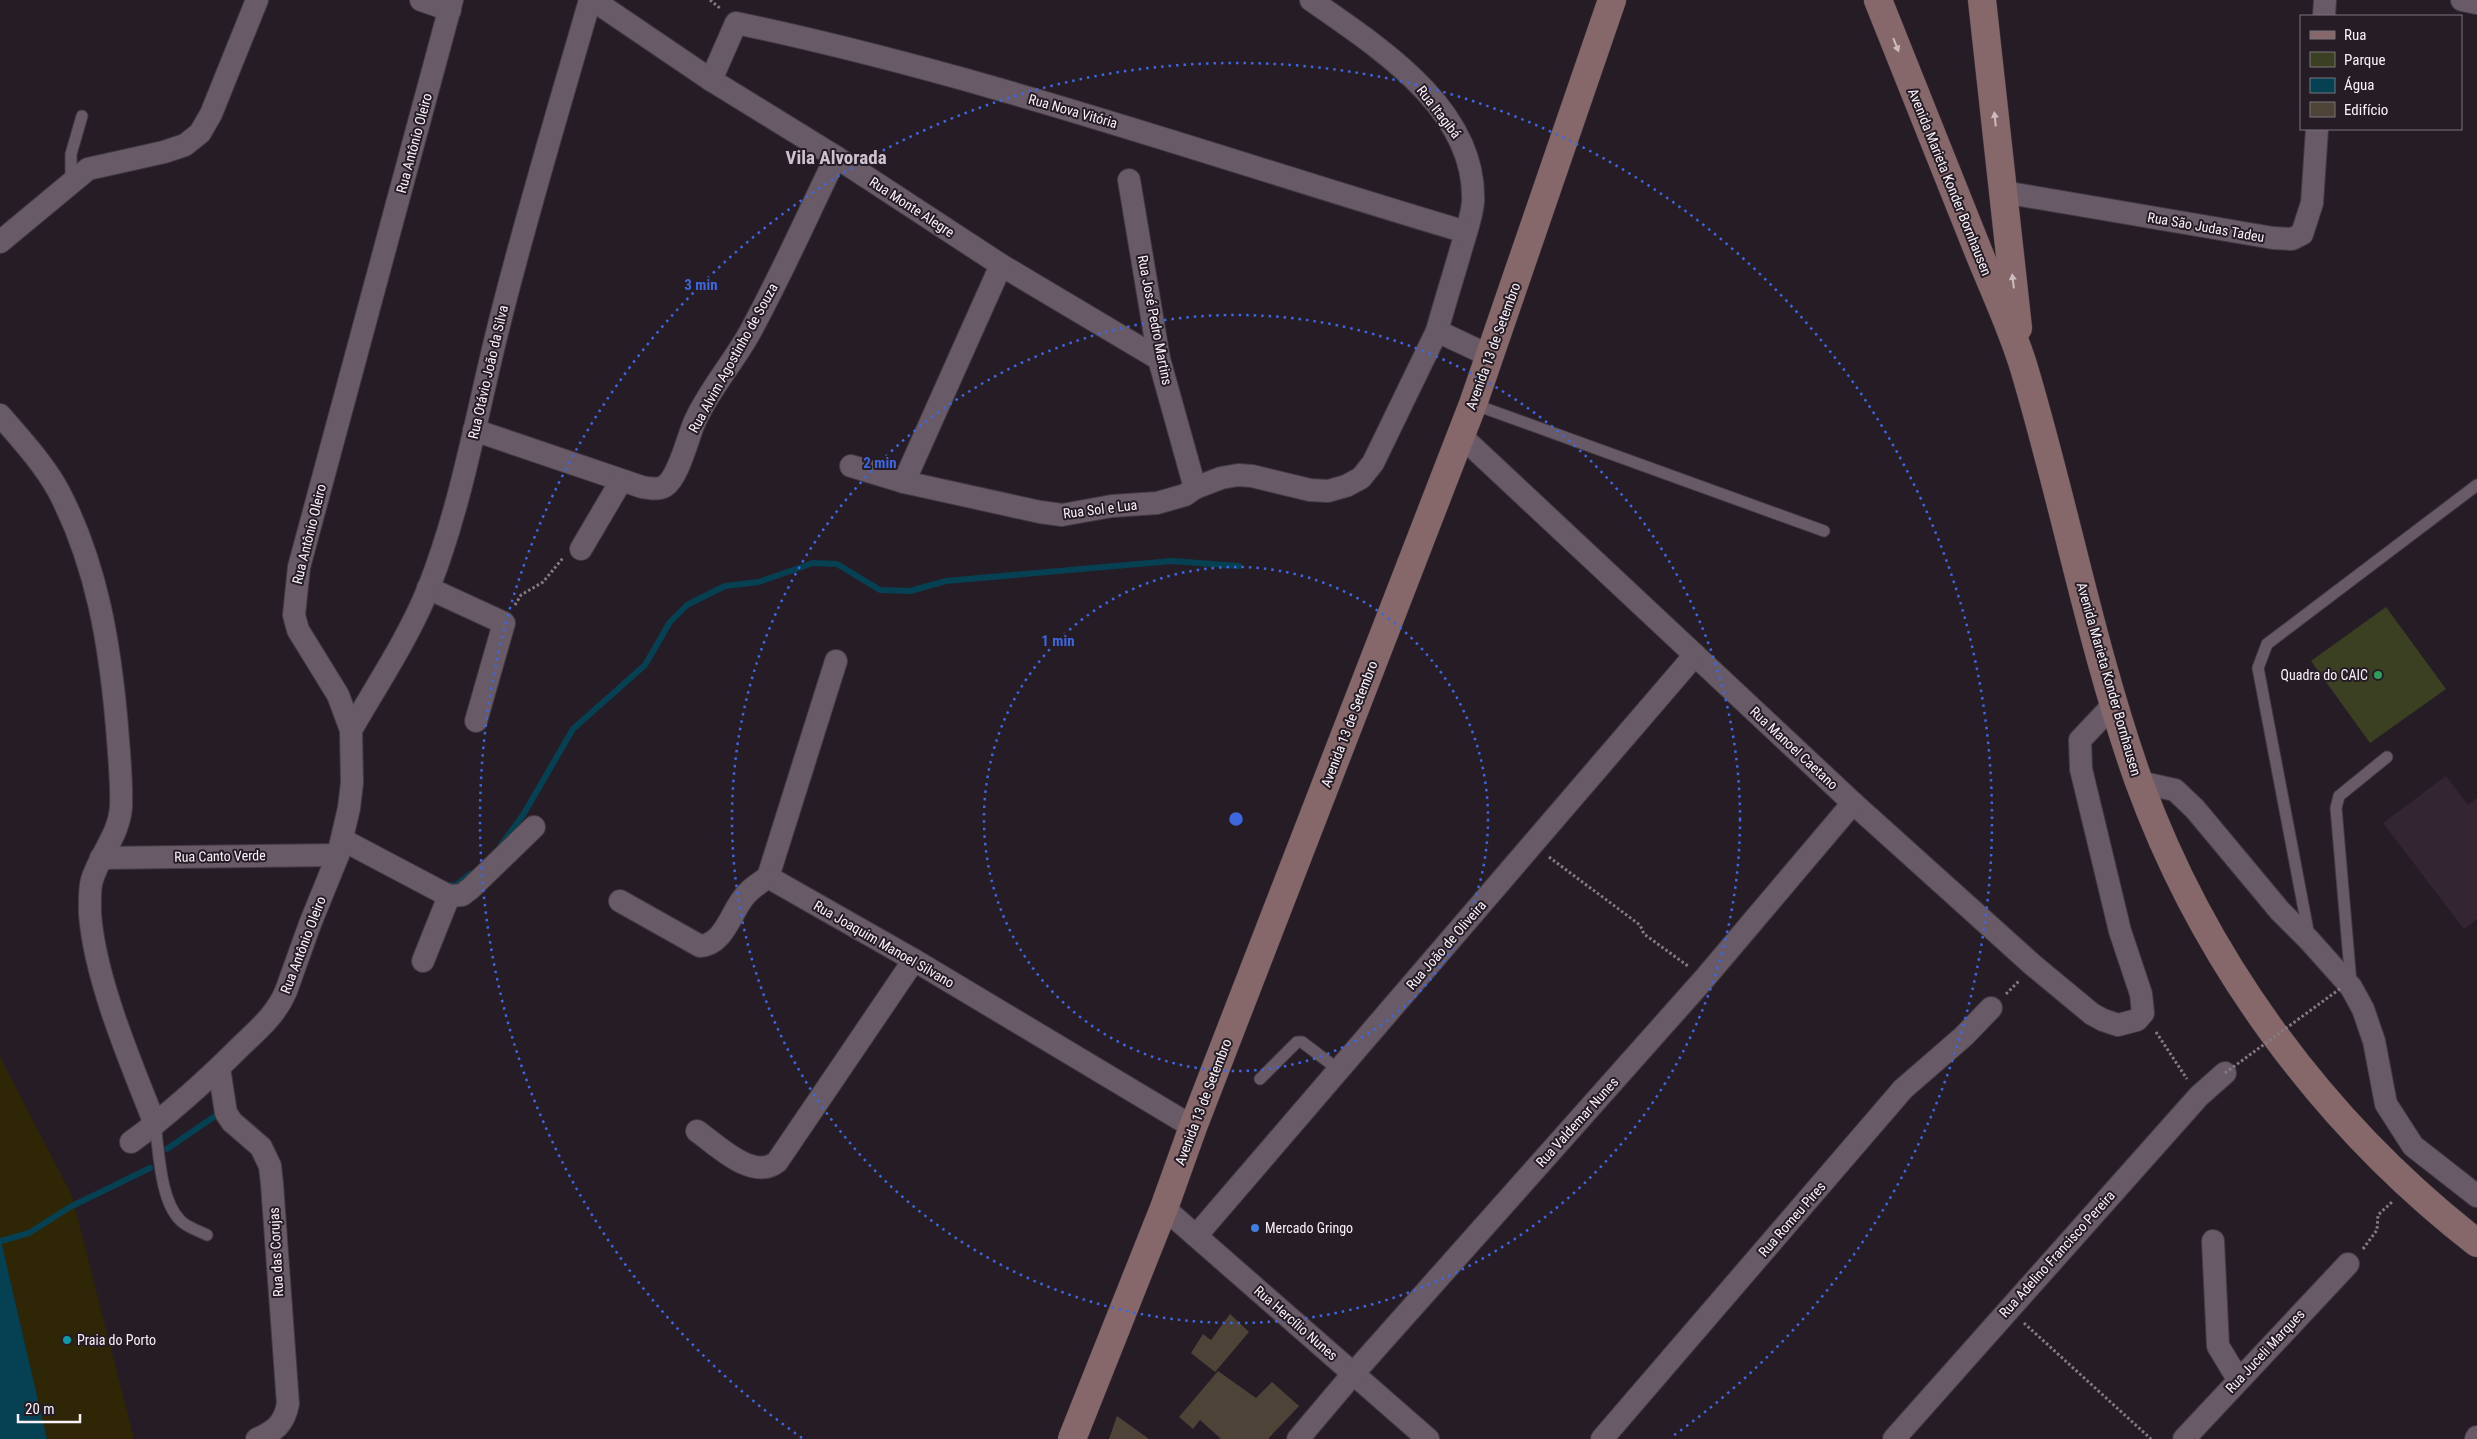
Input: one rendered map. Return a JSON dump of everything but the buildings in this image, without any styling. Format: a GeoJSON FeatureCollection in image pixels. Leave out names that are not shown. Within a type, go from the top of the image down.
{"type":"FeatureCollection","features":[{"type":"Feature","properties":{"kind":"main road","name":"Avenida Marieta Konder Bornhausen"},"geometry":{"type":"LineString","coordinates":[[1878,0],[2023,364],[2114,704],[2140,782],[2158,828],[2193,903],[2225,959],[2268,1025],[2334,1111],[2408,1186],[2477,1243]]}},
{"type":"Feature","properties":{"kind":"main road","name":"Avenida Marieta Konder Bornhausen"},"geometry":{"type":"LineString","coordinates":[[1982,0],[2002,192],[2023,364]]}},
{"type":"Feature","properties":{"kind":"main road","name":"Avenida 13 de Setembro"},"geometry":{"type":"LineString","coordinates":[[1072,1439],[1164,1208],[1193,1127],[1473,404],[1611,1]]}},
{"type":"Feature","properties":{"kind":"street"},"geometry":{"type":"LineString","coordinates":[[0,242],[39,212],[88,169],[164,152],[185,144],[200,133],[211,114],[256,0]]}},
{"type":"Feature","properties":{"kind":"street"},"geometry":{"type":"LineString","coordinates":[[421,0],[451,5]]}},
{"type":"Feature","properties":{"kind":"street","name":"Rua Monte Alegre"},"geometry":{"type":"LineString","coordinates":[[592,0],[711,80],[836,157],[1000,265],[1160,359]]}},
{"type":"Feature","properties":{"kind":"street","name":"Rua Otávio João da Silva"},"geometry":{"type":"LineString","coordinates":[[351,730],[401,642],[428,588],[448,528],[474,430],[511,274],[592,0]]}},
{"type":"Feature","properties":{"kind":"street","name":"Rua Itagibá"},"geometry":{"type":"LineString","coordinates":[[1312,0],[1389,55],[1432,100],[1462,141],[1472,170],[1473,204],[1437,330]]}},
{"type":"Feature","properties":{"kind":"street"},"geometry":{"type":"LineString","coordinates":[[2324,15],[2325,0]]}},
{"type":"Feature","properties":{"kind":"street"},"geometry":{"type":"LineString","coordinates":[[2462,0],[2477,3]]}},
{"type":"Feature","properties":{"kind":"street","name":"Rua Antônio Oleiro"},"geometry":{"type":"LineString","coordinates":[[130,1142],[155,1124],[219,1068],[274,1014],[282,1002],[340,847],[352,783],[351,730],[338,695],[298,630],[294,615],[294,595],[299,567],[451,5]]}},
{"type":"Feature","properties":{"kind":"street","name":"Rua Nova Vitória"},"geometry":{"type":"LineString","coordinates":[[711,80],[736,23],[813,39],[1117,123],[1302,184],[1466,232]]}},
{"type":"Feature","properties":{"kind":"street","name":"Rua São Judas Tadeu"},"geometry":{"type":"LineString","coordinates":[[2002,192],[2273,238],[2292,239],[2302,234],[2312,203],[2317,130]]}},
{"type":"Feature","properties":{"kind":"street","name":"Rua Alvim Agostinho de Souza"},"geometry":{"type":"LineString","coordinates":[[474,430],[621,481],[655,488],[665,486],[673,476],[695,420],[709,394],[748,336],[836,157]]}},
{"type":"Feature","properties":{"kind":"street","name":"Rua José Pedro Martins"},"geometry":{"type":"LineString","coordinates":[[1129,180],[1160,359],[1195,488]]}},
{"type":"Feature","properties":{"kind":"street"},"geometry":{"type":"LineString","coordinates":[[904,482],[1000,265]]}},
{"type":"Feature","properties":{"kind":"street"},"geometry":{"type":"LineString","coordinates":[[1437,330],[1490,356]]}},
{"type":"Feature","properties":{"kind":"street","name":"Rua Sol e Lua"},"geometry":{"type":"LineString","coordinates":[[851,466],[904,482],[1062,515],[1104,508],[1157,503],[1185,495],[1195,488],[1221,478],[1238,475],[1252,476],[1310,490],[1328,491],[1346,486],[1361,478],[1373,463],[1437,330]]}},
{"type":"Feature","properties":{"kind":"street"},"geometry":{"type":"LineString","coordinates":[[0,415],[29,450],[57,489],[93,576],[104,617],[112,669],[121,784],[121,808],[117,831],[102,858],[92,882],[90,913],[93,937],[111,1003],[136,1077],[155,1124]]}},
{"type":"Feature","properties":{"kind":"street","name":"Rua Manoel Caetano"},"geometry":{"type":"LineString","coordinates":[[1460,435],[1853,803],[2034,966],[2092,1014],[2103,1020],[2118,1025],[2137,1020],[2143,1013]]}},
{"type":"Feature","properties":{"kind":"street"},"geometry":{"type":"LineString","coordinates":[[581,549],[621,481]]}},
{"type":"Feature","properties":{"kind":"street"},"geometry":{"type":"LineString","coordinates":[[428,588],[504,623],[476,721]]}},
{"type":"Feature","properties":{"kind":"street","name":"Rua João de Oliveira"},"geometry":{"type":"LineString","coordinates":[[1196,1236],[1695,655]]}},
{"type":"Feature","properties":{"kind":"street"},"geometry":{"type":"LineString","coordinates":[[620,901],[700,946],[708,946],[716,940],[742,900],[753,887],[768,877],[836,661]]}},
{"type":"Feature","properties":{"kind":"street"},"geometry":{"type":"LineString","coordinates":[[2114,704],[2080,740],[2081,769],[2120,931],[2141,994],[2143,1013]]}},
{"type":"Feature","properties":{"kind":"street"},"geometry":{"type":"LineString","coordinates":[[2140,782],[2175,790],[2195,809],[2280,911],[2309,940],[2364,1009],[2374,1041],[2386,1104],[2413,1146],[2477,1196]]}},
{"type":"Feature","properties":{"kind":"street","name":"Rua Valdemar Nunes"},"geometry":{"type":"LineString","coordinates":[[1298,1439],[1353,1374],[1705,978],[1853,803]]}},
{"type":"Feature","properties":{"kind":"street"},"geometry":{"type":"LineString","coordinates":[[340,847],[448,896],[462,895],[534,828]]}},
{"type":"Feature","properties":{"kind":"street","name":"Rua Canto Verde"},"geometry":{"type":"LineString","coordinates":[[102,858],[340,847]]}},
{"type":"Feature","properties":{"kind":"street","name":"Rua Joaquim Manoel Silvano"},"geometry":{"type":"LineString","coordinates":[[768,877],[914,960],[1193,1127]]}},
{"type":"Feature","properties":{"kind":"street"},"geometry":{"type":"LineString","coordinates":[[423,961],[448,896]]}},
{"type":"Feature","properties":{"kind":"street"},"geometry":{"type":"LineString","coordinates":[[697,1131],[744,1163],[757,1169],[770,1168],[777,1162],[914,960]]}},
{"type":"Feature","properties":{"kind":"street","name":"Rua Romeu Pires"},"geometry":{"type":"LineString","coordinates":[[1602,1439],[1903,1089],[1964,1036],[1991,1008]]}},
{"type":"Feature","properties":{"kind":"street","name":"Rua das Corujas"},"geometry":{"type":"LineString","coordinates":[[219,1068],[226,1113],[232,1122],[261,1147],[270,1166],[272,1184],[288,1404],[282,1423],[272,1433],[257,1439]]}},
{"type":"Feature","properties":{"kind":"street","name":"Rua Adelino Francisco Pereira"},"geometry":{"type":"LineString","coordinates":[[1894,1439],[2199,1096],[2225,1073]]}},
{"type":"Feature","properties":{"kind":"street","name":"Rua Hercílio Nunes"},"geometry":{"type":"LineString","coordinates":[[1164,1208],[1428,1439]]}},
{"type":"Feature","properties":{"kind":"street"},"geometry":{"type":"LineString","coordinates":[[2213,1241],[2218,1346],[2238,1379]]}},
{"type":"Feature","properties":{"kind":"street","name":"Rua Juceli Marques"},"geometry":{"type":"LineString","coordinates":[[2184,1439],[2238,1379],[2348,1264]]}},
{"type":"Feature","properties":{"kind":"lane"},"geometry":{"type":"LineString","coordinates":[[71,183],[71,154],[82,116]]}},
{"type":"Feature","properties":{"kind":"lane"},"geometry":{"type":"LineString","coordinates":[[1473,404],[1824,532]]}},
{"type":"Feature","properties":{"kind":"lane"},"geometry":{"type":"LineString","coordinates":[[2309,940],[2258,668],[2267,644],[2477,485]]}},
{"type":"Feature","properties":{"kind":"lane"},"geometry":{"type":"LineString","coordinates":[[2346,988],[2336,808],[2339,796],[2387,757]]}},
{"type":"Feature","properties":{"kind":"lane"},"geometry":{"type":"LineString","coordinates":[[1260,1079],[1297,1042],[1302,1042],[1339,1070]]}},
{"type":"Feature","properties":{"kind":"lane"},"geometry":{"type":"LineString","coordinates":[[155,1124],[168,1201],[180,1221],[207,1235]]}},
{"type":"Feature","properties":{"kind":"path"},"geometry":{"type":"LineString","coordinates":[[504,623],[521,595],[543,582],[559,561],[569,553],[581,549]]}},
{"type":"Feature","properties":{"kind":"path"},"geometry":{"type":"LineString","coordinates":[[1532,845],[1640,925],[1644,934],[1705,978]]}},
{"type":"Feature","properties":{"kind":"path"},"geometry":{"type":"LineString","coordinates":[[1991,1008],[2034,966]]}},
{"type":"Feature","properties":{"kind":"path"},"geometry":{"type":"LineString","coordinates":[[2225,1073],[2346,988]]}},
{"type":"Feature","properties":{"kind":"path"},"geometry":{"type":"LineString","coordinates":[[2143,1013],[2199,1096]]}},
{"type":"Feature","properties":{"kind":"path"},"geometry":{"type":"LineString","coordinates":[[2348,1264],[2364,1248],[2377,1230],[2378,1216],[2408,1186]]}},
{"type":"Feature","properties":{"kind":"path"},"geometry":{"type":"LineString","coordinates":[[2009,1308],[2151,1439]]}},
{"type":"Feature","properties":{"kind":"shaded area"},"geometry":{"type":"Polygon","coordinates":[[[2446,776],[2468,805],[2477,798],[2477,919],[2464,929],[2383,823],[2446,776]]]}},
{"type":"Feature","properties":{"kind":"green space","name":"Quadra do CAIC"},"geometry":{"type":"Polygon","coordinates":[[[2386,607],[2446,689],[2370,743],[2311,661],[2386,607]]]}},
{"type":"Feature","properties":{"kind":"sand","name":"Praia do Porto"},"geometry":{"type":"Polygon","coordinates":[[[0,1057],[72,1196],[134,1439],[47,1439],[0,1238],[0,1057]]]}},
{"type":"Feature","properties":{"kind":"water"},"geometry":{"type":"Polygon","coordinates":[[[0,1238],[1,1241],[47,1439],[0,1439],[0,1238]]]}},
{"type":"Feature","properties":{"kind":"waterway"},"geometry":{"type":"LineString","coordinates":[[501,845],[523,815],[573,729],[645,665],[670,622],[687,605],[725,586],[759,582],[813,563],[837,564],[880,590],[910,591],[946,581],[1172,561],[1239,566]]}},
{"type":"Feature","properties":{"kind":"waterway"},"geometry":{"type":"LineString","coordinates":[[450,885],[455,886],[470,874]]}},
{"type":"Feature","properties":{"kind":"waterway"},"geometry":{"type":"LineString","coordinates":[[167,1149],[215,1116]]}},
{"type":"Feature","properties":{"kind":"waterway"},"geometry":{"type":"LineString","coordinates":[[1,1241],[29,1233],[70,1207],[150,1168]]}},
{"type":"Feature","properties":{"kind":"place","name":"Quadra do CAIC"},"geometry":{"type":"Point","coordinates":[2378,675]}},
{"type":"Feature","properties":{"kind":"place","name":"Mercado Gringo"},"geometry":{"type":"Point","coordinates":[1255,1228]}},
{"type":"Feature","properties":{"kind":"place","name":"Praia do Porto"},"geometry":{"type":"Point","coordinates":[67,1340]}},
{"type":"Feature","properties":{"kind":"district","name":"Vila Alvorada"},"geometry":{"type":"Point","coordinates":[836,157]}}]}
